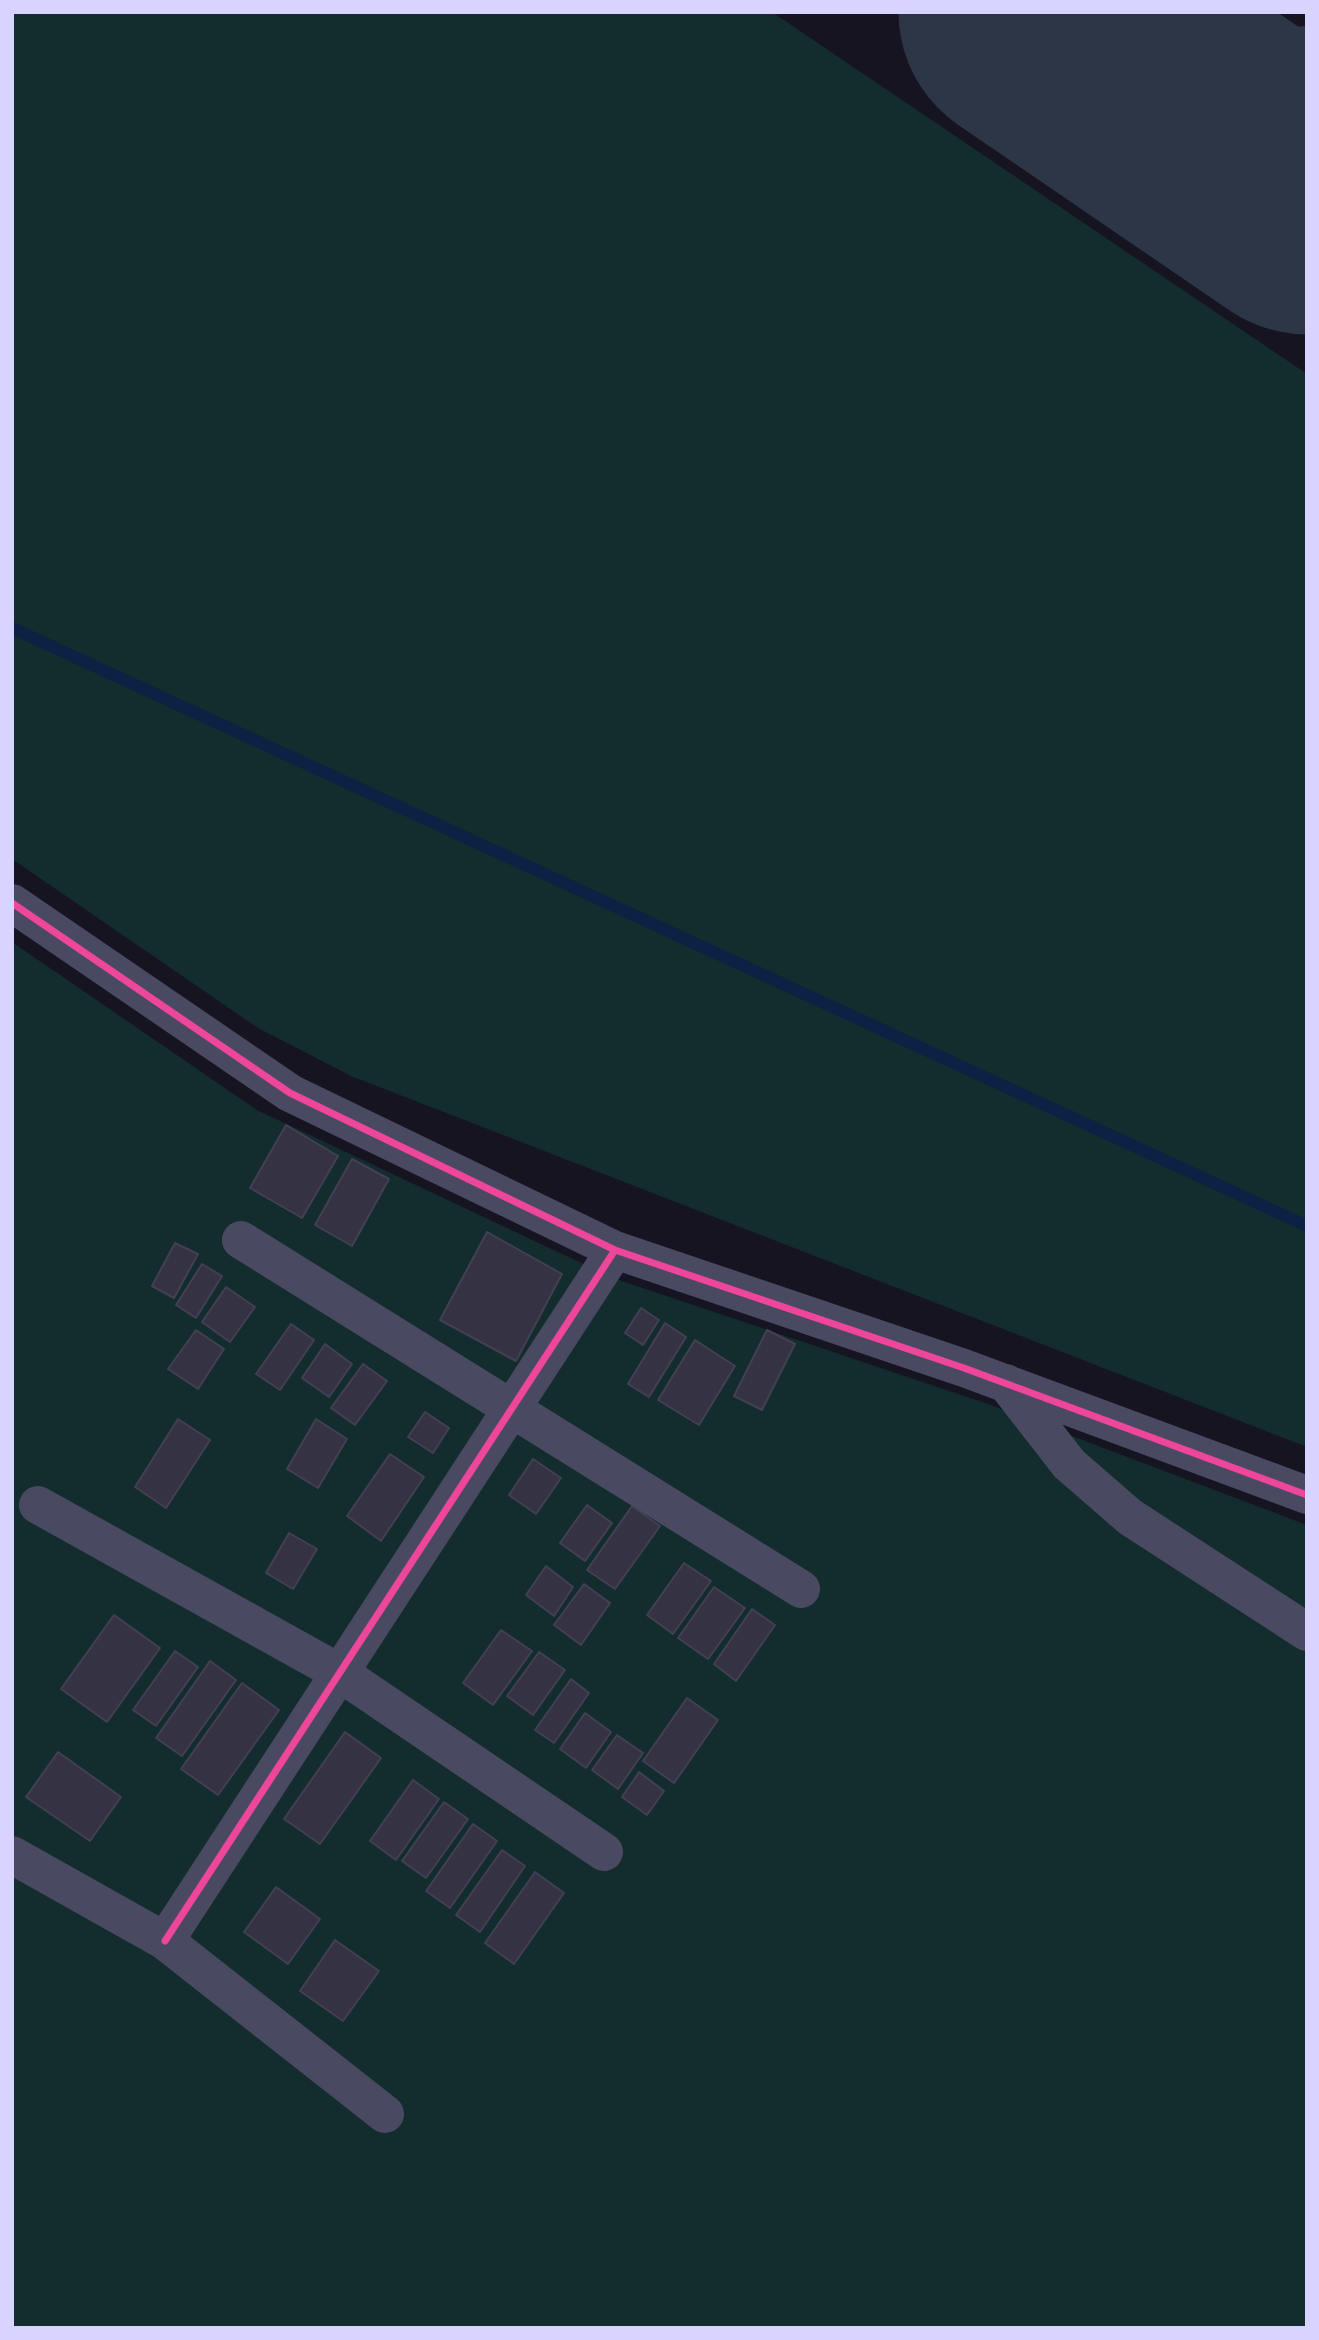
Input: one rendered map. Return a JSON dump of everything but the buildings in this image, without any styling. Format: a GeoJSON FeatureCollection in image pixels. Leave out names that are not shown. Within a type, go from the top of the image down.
{"type":"FeatureCollection","features":[{"type":"Feature","properties":{"kind":"street"},"geometry":{"type":"LineString","coordinates":[[12,903],[290,1093],[615,1250],[1006,1383],[1307,1495]]}},
{"type":"Feature","properties":{"kind":"street"},"geometry":{"type":"LineString","coordinates":[[241,1240],[801,1589]]}},
{"type":"Feature","properties":{"kind":"street"},"geometry":{"type":"LineString","coordinates":[[165,1941],[615,1250]]}},
{"type":"Feature","properties":{"kind":"street"},"geometry":{"type":"LineString","coordinates":[[1006,1383],[1069,1464],[1130,1517],[1307,1632]]}},
{"type":"Feature","properties":{"kind":"street"},"geometry":{"type":"LineString","coordinates":[[38,1505],[340,1673],[604,1852]]}},
{"type":"Feature","properties":{"kind":"street"},"geometry":{"type":"LineString","coordinates":[[12,1855],[165,1941],[384,2114]]}},
{"type":"Feature","properties":{"kind":"green space"},"geometry":{"type":"Polygon","coordinates":[[[12,12],[772,12],[1307,374],[1307,1447],[351,1076],[258,1028],[12,859],[12,12]]]}},
{"type":"Feature","properties":{"kind":"green space"},"geometry":{"type":"Polygon","coordinates":[[[12,942],[257,1110],[613,1278],[985,1403],[1307,1525],[1307,2328],[12,2328],[12,942]]]}},
{"type":"Feature","properties":{"kind":"waterway"},"geometry":{"type":"LineString","coordinates":[[12,628],[1307,1226]]}},
{"type":"Feature","properties":{"kind":"taxiway"},"geometry":{"type":"LineString","coordinates":[[1168,104],[1212,109],[1241,107],[1276,98],[1307,81]]}},
{"type":"Feature","properties":{"kind":"runway"},"geometry":{"type":"LineString","coordinates":[[1035,12],[1307,198]]}},
{"type":"Feature","properties":{"kind":"cycle path"},"geometry":{"type":"LineString","coordinates":[[12,903],[290,1093],[615,1250],[964,1368],[1307,1495]]}},
{"type":"Feature","properties":{"kind":"cycle path"},"geometry":{"type":"LineString","coordinates":[[165,1941],[615,1250]]}}]}
